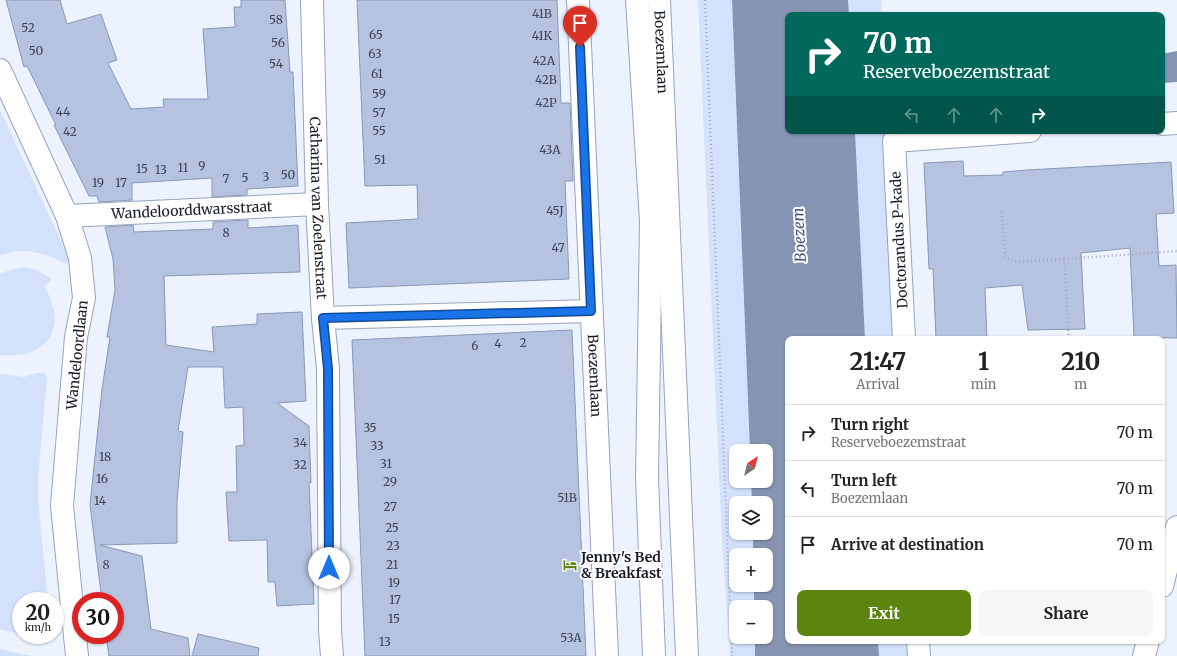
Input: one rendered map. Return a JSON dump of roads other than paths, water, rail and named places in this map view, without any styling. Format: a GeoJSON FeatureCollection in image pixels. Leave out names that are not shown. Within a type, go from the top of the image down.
{"type":"FeatureCollection","features":[{"type":"Feature","properties":{"kind":"street","name":"Catharina van Zoelenstraat"},"geometry":{"type":"LineString","coordinates":[[312,0],[317,204],[323,318],[328,369],[330,622],[332,656]]}},
{"type":"Feature","properties":{"kind":"street","name":"Boezemlaan"},"geometry":{"type":"LineString","coordinates":[[578,0],[607,656]]}},
{"type":"Feature","properties":{"kind":"street","name":"Boezemlaan"},"geometry":{"type":"LineString","coordinates":[[638,0],[650,221],[647,478],[654,656]]}},
{"type":"Feature","properties":{"kind":"street","name":"Boezemlaan"},"geometry":{"type":"LineString","coordinates":[[658,0],[687,656]]}},
{"type":"Feature","properties":{"kind":"street","name":"Wandeloordlaan"},"geometry":{"type":"LineString","coordinates":[[0,70],[67,216],[80,258],[84,298],[76,337],[62,506],[77,656]]}},
{"type":"Feature","properties":{"kind":"street"},"geometry":{"type":"LineString","coordinates":[[1165,124],[1177,123]]}},
{"type":"Feature","properties":{"kind":"street","name":"Doctorandus P-kade"},"geometry":{"type":"LineString","coordinates":[[904,336],[894,141],[989,134]]}},
{"type":"Feature","properties":{"kind":"street","name":"Wandeloorddwarsstraat"},"geometry":{"type":"LineString","coordinates":[[67,216],[317,204]]}},
{"type":"Feature","properties":{"kind":"street"},"geometry":{"type":"LineString","coordinates":[[323,318],[591,311]]}},
{"type":"Feature","properties":{"kind":"street"},"geometry":{"type":"LineString","coordinates":[[1165,574],[1177,527]]}},
{"type":"Feature","properties":{"kind":"street"},"geometry":{"type":"LineString","coordinates":[[918,644],[919,656]]}},
{"type":"Feature","properties":{"kind":"street"},"geometry":{"type":"LineString","coordinates":[[1144,656],[1147,644]]}},
{"type":"Feature","properties":{"kind":"water","name":"Boezem"},"geometry":{"type":"Polygon","coordinates":[[[732,0],[848,0],[849,12],[785,12],[785,134],[855,134],[865,336],[785,336],[785,644],[878,644],[879,656],[755,656],[755,644],[773,644],[773,600],[754,600],[754,592],[773,592],[773,548],[753,548],[753,540],[773,540],[773,496],[752,496],[751,488],[773,488],[773,444],[750,444],[732,0]]]}},
{"type":"Feature","properties":{"kind":"water"},"geometry":{"type":"Polygon","coordinates":[[[1177,51],[1177,82],[1165,83],[1165,53],[1177,51]]]}},
{"type":"Feature","properties":{"kind":"place","name":"Jenny's Bed & Breakfast"},"geometry":{"type":"Point","coordinates":[570,565]}}]}
